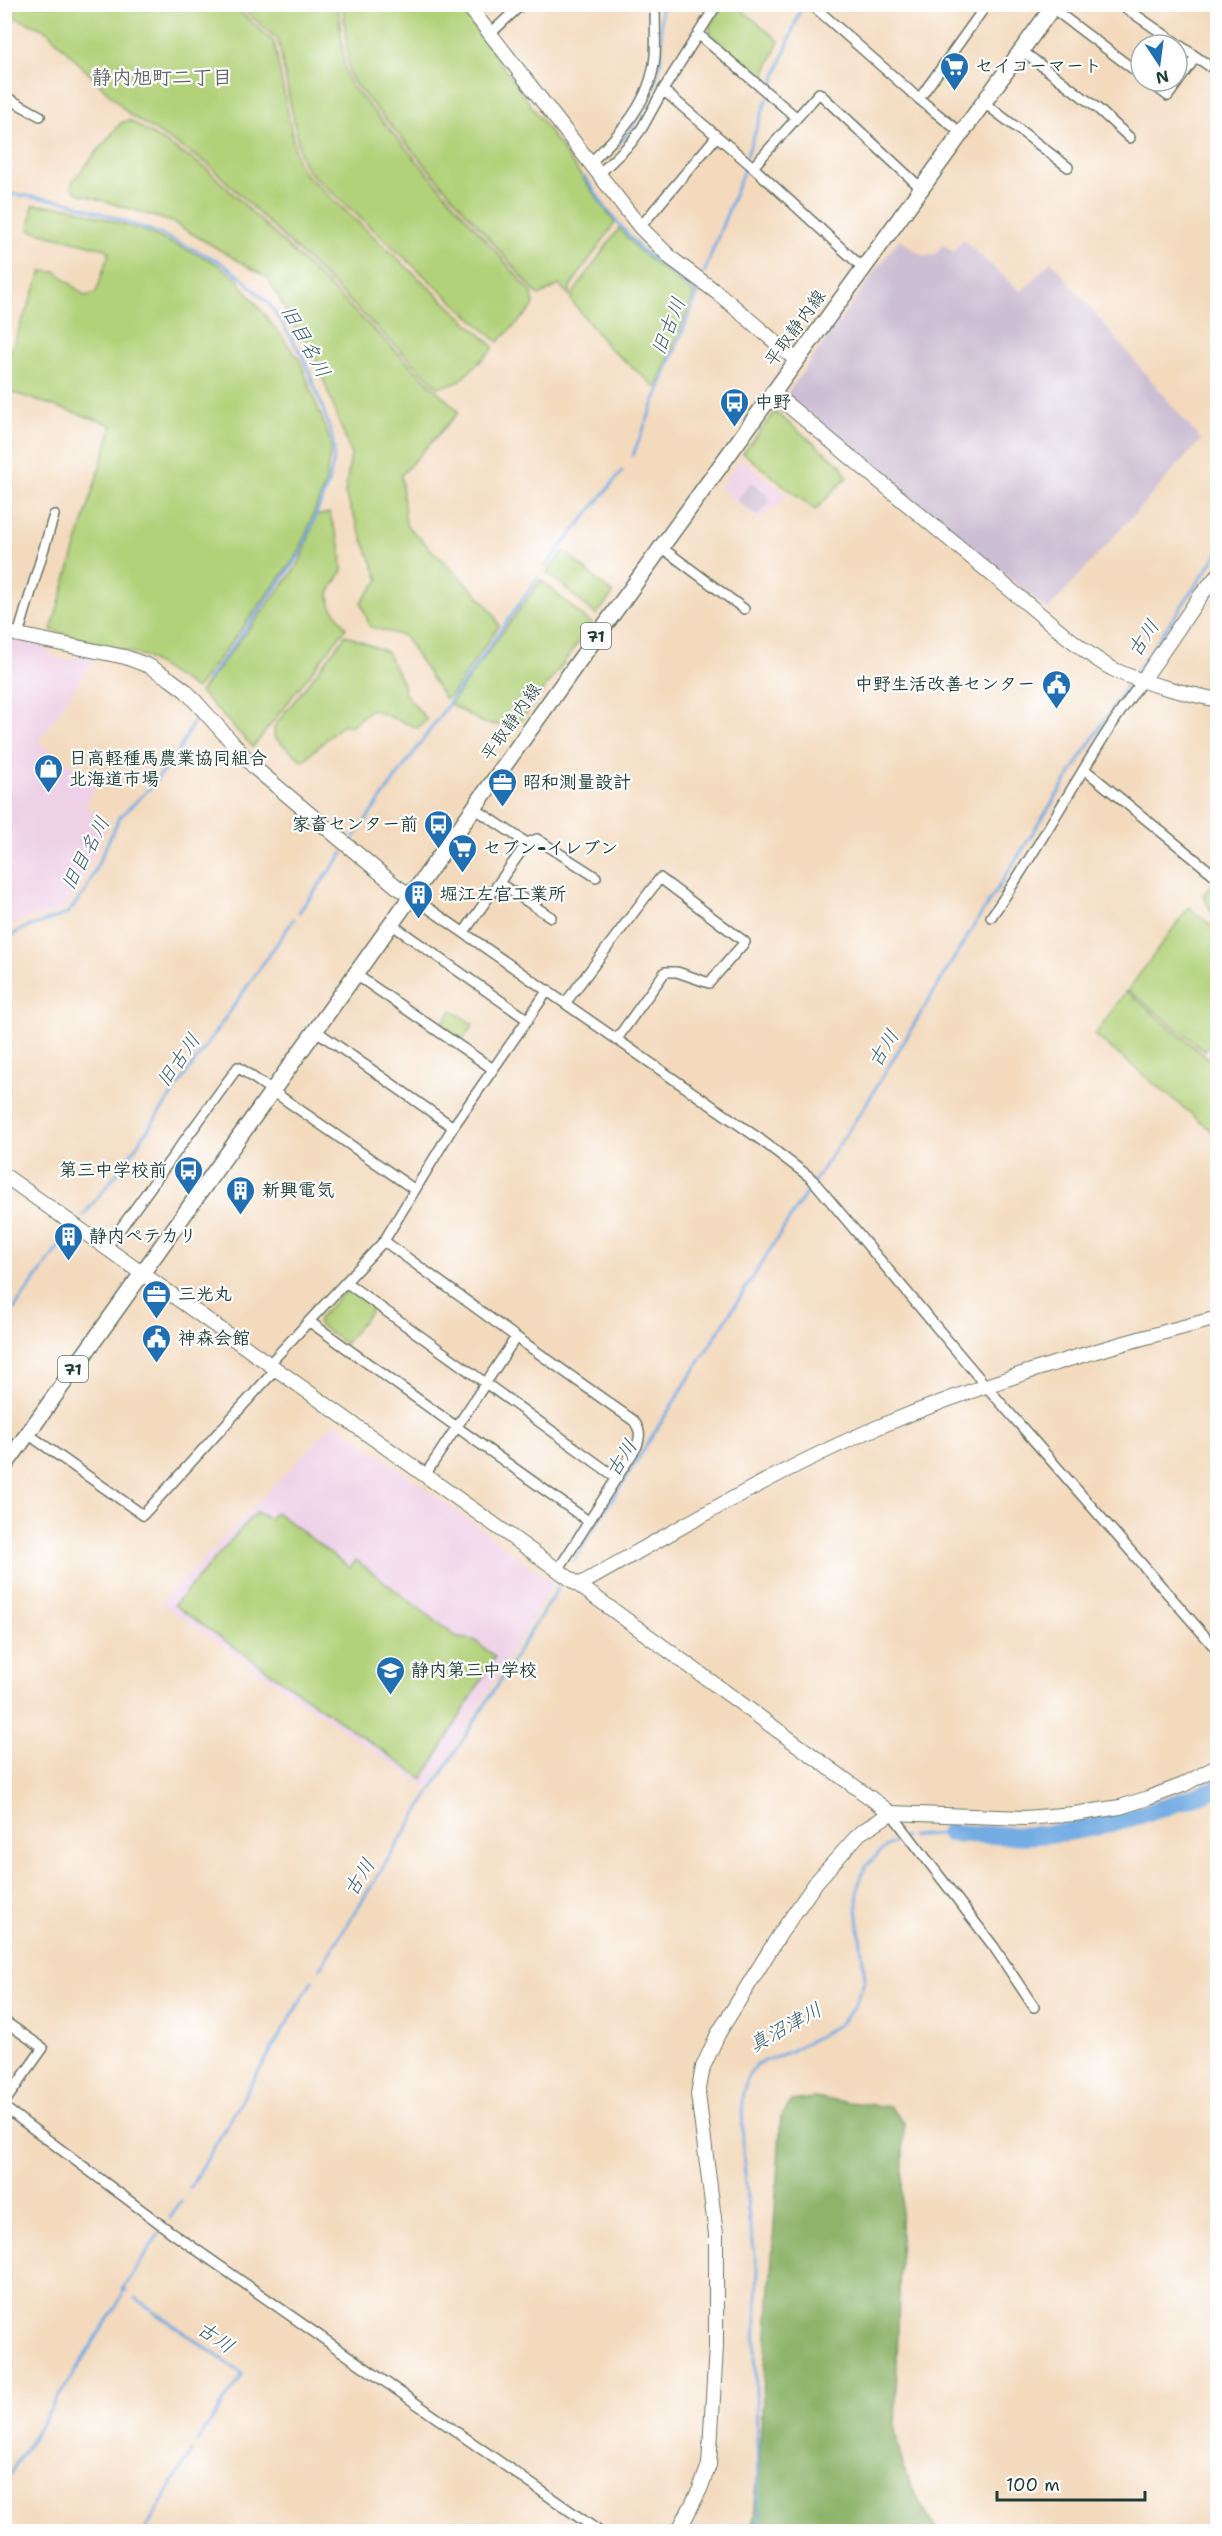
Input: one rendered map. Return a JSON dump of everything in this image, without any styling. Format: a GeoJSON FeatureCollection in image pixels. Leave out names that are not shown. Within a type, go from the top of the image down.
{"type":"FeatureCollection","features":[{"type":"Feature","properties":{"kind":"main road","name":"平取静内線"},"geometry":{"type":"LineString","coordinates":[[4,1467],[772,392],[1053,6]]}},
{"type":"Feature","properties":{"kind":"street"},"geometry":{"type":"LineString","coordinates":[[467,4],[640,227],[672,259],[719,294],[796,360]]}},
{"type":"Feature","properties":{"kind":"street"},"geometry":{"type":"LineString","coordinates":[[490,34],[522,4]]}},
{"type":"Feature","properties":{"kind":"street"},"geometry":{"type":"LineString","coordinates":[[589,164],[631,120],[649,84],[655,54],[655,4]]}},
{"type":"Feature","properties":{"kind":"street"},"geometry":{"type":"LineString","coordinates":[[598,175],[631,143],[642,128],[717,4]]}},
{"type":"Feature","properties":{"kind":"street"},"geometry":{"type":"LineString","coordinates":[[811,4],[960,133]]}},
{"type":"Feature","properties":{"kind":"street"},"geometry":{"type":"LineString","coordinates":[[919,99],[987,4]]}},
{"type":"Feature","properties":{"kind":"street"},"geometry":{"type":"LineString","coordinates":[[1120,4],[1218,72]]}},
{"type":"Feature","properties":{"kind":"street"},"geometry":{"type":"LineString","coordinates":[[1053,6],[1129,66]]}},
{"type":"Feature","properties":{"kind":"street"},"geometry":{"type":"LineString","coordinates":[[698,34],[796,117]]}},
{"type":"Feature","properties":{"kind":"street"},"geometry":{"type":"LineString","coordinates":[[1021,50],[1097,108],[1130,138]]}},
{"type":"Feature","properties":{"kind":"street"},"geometry":{"type":"LineString","coordinates":[[1189,67],[1196,57]]}},
{"type":"Feature","properties":{"kind":"street"},"geometry":{"type":"LineString","coordinates":[[663,90],[753,167],[863,268]]}},
{"type":"Feature","properties":{"kind":"street"},"geometry":{"type":"LineString","coordinates":[[753,167],[819,93],[921,188]]}},
{"type":"Feature","properties":{"kind":"street"},"geometry":{"type":"LineString","coordinates":[[4,96],[40,116]]}},
{"type":"Feature","properties":{"kind":"street"},"geometry":{"type":"LineString","coordinates":[[983,102],[1068,167]]}},
{"type":"Feature","properties":{"kind":"street"},"geometry":{"type":"LineString","coordinates":[[640,227],[717,136]]}},
{"type":"Feature","properties":{"kind":"street"},"geometry":{"type":"LineString","coordinates":[[772,392],[1065,635],[1101,661],[1128,675],[1218,700]]}},
{"type":"Feature","properties":{"kind":"street"},"geometry":{"type":"LineString","coordinates":[[54,515],[11,633],[125,657],[149,666],[170,679],[186,691],[256,769],[396,886],[566,1002],[616,1040],[761,1140],[814,1182],[986,1386],[1218,1650]]}},
{"type":"Feature","properties":{"kind":"street"},"geometry":{"type":"LineString","coordinates":[[661,547],[744,609]]}},
{"type":"Feature","properties":{"kind":"street"},"geometry":{"type":"LineString","coordinates":[[991,917],[1020,876],[1084,769],[1201,595],[1218,574]]}},
{"type":"Feature","properties":{"kind":"street"},"geometry":{"type":"LineString","coordinates":[[1084,769],[1218,878]]}},
{"type":"Feature","properties":{"kind":"street"},"geometry":{"type":"LineString","coordinates":[[474,808],[527,843]]}},
{"type":"Feature","properties":{"kind":"street"},"geometry":{"type":"LineString","coordinates":[[464,932],[527,843],[537,839],[597,877]]}},
{"type":"Feature","properties":{"kind":"street"},"geometry":{"type":"LineString","coordinates":[[566,1002],[660,878],[745,942],[710,983],[677,972],[665,972],[616,1040]]}},
{"type":"Feature","properties":{"kind":"street"},"geometry":{"type":"LineString","coordinates":[[499,883],[551,917]]}},
{"type":"Feature","properties":{"kind":"street"},"geometry":{"type":"LineString","coordinates":[[391,924],[528,1020]]}},
{"type":"Feature","properties":{"kind":"street"},"geometry":{"type":"LineString","coordinates":[[355,974],[493,1069]]}},
{"type":"Feature","properties":{"kind":"street"},"geometry":{"type":"LineString","coordinates":[[28,1434],[143,1515],[310,1322],[384,1241],[453,1127],[548,990]]}},
{"type":"Feature","properties":{"kind":"street"},"geometry":{"type":"LineString","coordinates":[[315,1030],[453,1127]]}},
{"type":"Feature","properties":{"kind":"street"},"geometry":{"type":"LineString","coordinates":[[108,1247],[238,1067],[415,1190]]}},
{"type":"Feature","properties":{"kind":"street"},"geometry":{"type":"LineString","coordinates":[[4,1175],[579,1585],[891,1813],[994,1947],[1034,2007]]}},
{"type":"Feature","properties":{"kind":"street"},"geometry":{"type":"LineString","coordinates":[[384,1241],[634,1421],[639,1428],[640,1436],[637,1446],[558,1570]]}},
{"type":"Feature","properties":{"kind":"street"},"geometry":{"type":"LineString","coordinates":[[347,1283],[486,1381],[617,1478]]}},
{"type":"Feature","properties":{"kind":"street"},"geometry":{"type":"LineString","coordinates":[[579,1585],[788,1470],[876,1428],[986,1386],[1098,1349],[1218,1318]]}},
{"type":"Feature","properties":{"kind":"street"},"geometry":{"type":"LineString","coordinates":[[310,1322],[588,1521]]}},
{"type":"Feature","properties":{"kind":"street"},"geometry":{"type":"LineString","coordinates":[[425,1475],[516,1336]]}},
{"type":"Feature","properties":{"kind":"street"},"geometry":{"type":"LineString","coordinates":[[678,2532],[700,2489],[709,2465],[712,2431],[718,2257],[698,2094],[703,2067],[718,2034],[817,1881],[860,1833],[891,1813],[1025,1818],[1074,1814],[1120,1807],[1148,1798],[1183,1785],[1218,1766]]}},
{"type":"Feature","properties":{"kind":"street"},"geometry":{"type":"LineString","coordinates":[[4,2021],[43,2048],[4,2105],[181,2238],[600,2532]]}},
{"type":"Feature","properties":{"kind":"shaded area"},"geometry":{"type":"Polygon","coordinates":[[[899,239],[923,256],[936,254],[943,245],[954,252],[963,240],[1021,292],[1051,261],[1201,440],[1048,610],[786,395],[899,239]]]}},
{"type":"Feature","properties":{"kind":"shaded area"},"geometry":{"type":"Polygon","coordinates":[[[741,459],[788,495],[778,507],[775,506],[759,519],[719,488],[741,459]]]}},
{"type":"Feature","properties":{"kind":"shaded area"},"geometry":{"type":"Polygon","coordinates":[[[751,482],[768,495],[766,498],[770,501],[758,517],[737,500],[751,482]]]}},
{"type":"Feature","properties":{"kind":"shaded area","name":"日高軽種馬農業協同組合 北海道市場"},"geometry":{"type":"Polygon","coordinates":[[[5,636],[43,646],[54,658],[68,661],[82,654],[95,658],[38,742],[98,783],[85,804],[108,826],[82,881],[67,905],[54,914],[21,919],[5,931],[5,636]]]}},
{"type":"Feature","properties":{"kind":"shaded area","name":"静内第三中学校"},"geometry":{"type":"Polygon","coordinates":[[[335,1422],[554,1583],[428,1789],[161,1603],[335,1422]]]}},
{"type":"Feature","properties":{"kind":"green space"},"geometry":{"type":"Polygon","coordinates":[[[4,5],[232,5],[274,42],[297,161],[303,172],[492,345],[493,349],[457,383],[438,387],[208,164],[130,115],[47,31],[5,13],[4,5]]]}},
{"type":"Feature","properties":{"kind":"green space"},"geometry":{"type":"Polygon","coordinates":[[[238,5],[338,5],[345,70],[349,83],[532,293],[534,304],[531,309],[498,342],[307,170],[301,158],[278,40],[238,5]]]}},
{"type":"Feature","properties":{"kind":"green space"},"geometry":{"type":"Polygon","coordinates":[[[343,5],[459,5],[615,223],[570,287],[570,296],[559,285],[539,296],[354,83],[349,72],[343,5]]]}},
{"type":"Feature","properties":{"kind":"green space"},"geometry":{"type":"Polygon","coordinates":[[[724,5],[736,5],[779,41],[763,78],[710,34],[710,25],[724,5]]]}},
{"type":"Feature","properties":{"kind":"green space"},"geometry":{"type":"Polygon","coordinates":[[[129,120],[206,168],[457,410],[458,413],[401,475],[406,525],[477,594],[494,614],[499,626],[451,695],[445,699],[404,636],[370,627],[361,602],[379,580],[345,494],[351,454],[314,354],[300,337],[268,278],[172,222],[78,193],[72,188],[72,182],[121,123],[129,120]]]}},
{"type":"Feature","properties":{"kind":"green space"},"geometry":{"type":"Polygon","coordinates":[[[33,205],[69,207],[147,232],[214,262],[236,278],[300,360],[328,435],[331,448],[325,484],[298,554],[196,689],[144,656],[51,630],[112,427],[109,424],[5,390],[4,367],[42,271],[57,272],[85,296],[96,293],[109,253],[106,249],[29,230],[33,205]]]}},
{"type":"Feature","properties":{"kind":"green space"},"geometry":{"type":"Polygon","coordinates":[[[619,228],[638,250],[694,294],[657,388],[608,347],[571,300],[574,292],[619,228]]]}},
{"type":"Feature","properties":{"kind":"green space"},"geometry":{"type":"Polygon","coordinates":[[[775,412],[841,465],[847,477],[815,510],[743,453],[775,412]]]}},
{"type":"Feature","properties":{"kind":"green space"},"geometry":{"type":"Polygon","coordinates":[[[329,513],[341,548],[342,571],[329,593],[330,604],[346,628],[253,747],[200,692],[293,572],[302,558],[316,516],[329,513]]]}},
{"type":"Feature","properties":{"kind":"green space"},"geometry":{"type":"Polygon","coordinates":[[[564,551],[613,594],[596,615],[547,572],[564,551]]]}},
{"type":"Feature","properties":{"kind":"green space"},"geometry":{"type":"Polygon","coordinates":[[[541,580],[592,624],[516,727],[483,723],[450,704],[541,580]]]}},
{"type":"Feature","properties":{"kind":"green space"},"geometry":{"type":"Polygon","coordinates":[[[346,635],[387,652],[403,684],[405,694],[427,720],[417,728],[371,709],[351,726],[343,724],[304,760],[300,759],[274,737],[274,727],[346,635]]]}},
{"type":"Feature","properties":{"kind":"green space"},"geometry":{"type":"Polygon","coordinates":[[[1214,883],[1217,885],[1217,923],[1203,895],[1214,883]]]}},
{"type":"Feature","properties":{"kind":"green space"},"geometry":{"type":"Polygon","coordinates":[[[1189,907],[1217,931],[1217,1036],[1205,1051],[1128,990],[1189,907]]]}},
{"type":"Feature","properties":{"kind":"green space"},"geometry":{"type":"Polygon","coordinates":[[[1126,991],[1217,1066],[1217,1135],[1095,1035],[1126,991]]]}},
{"type":"Feature","properties":{"kind":"green space"},"geometry":{"type":"Polygon","coordinates":[[[452,1010],[473,1025],[463,1040],[441,1025],[452,1010]]]}},
{"type":"Feature","properties":{"kind":"green space"},"geometry":{"type":"Polygon","coordinates":[[[350,1291],[373,1308],[345,1344],[318,1324],[319,1318],[344,1292],[350,1291]]]}},
{"type":"Feature","properties":{"kind":"green space"},"geometry":{"type":"Polygon","coordinates":[[[256,1512],[269,1519],[276,1512],[350,1568],[356,1560],[458,1638],[474,1640],[495,1657],[423,1779],[174,1605],[256,1512]]]}},
{"type":"Feature","properties":{"kind":"green space"},"geometry":{"type":"Polygon","coordinates":[[[814,2098],[890,2107],[904,2123],[895,2430],[901,2460],[910,2484],[939,2531],[749,2531],[754,2519],[760,2445],[781,2116],[792,2101],[814,2098]]]}},
{"type":"Feature","properties":{"kind":"waterway","name":"旧古川"},"geometry":{"type":"LineString","coordinates":[[600,163],[634,125],[650,97],[660,65],[661,4]]}},
{"type":"Feature","properties":{"kind":"waterway"},"geometry":{"type":"LineString","coordinates":[[772,87],[802,5]]}},
{"type":"Feature","properties":{"kind":"waterway"},"geometry":{"type":"LineString","coordinates":[[747,155],[767,99]]}},
{"type":"Feature","properties":{"kind":"waterway"},"geometry":{"type":"LineString","coordinates":[[704,273],[745,167]]}},
{"type":"Feature","properties":{"kind":"waterway","name":"旧古川"},"geometry":{"type":"LineString","coordinates":[[585,177],[605,207],[640,249],[698,293],[633,455]]}},
{"type":"Feature","properties":{"kind":"waterway","name":"旧目名川"},"geometry":{"type":"LineString","coordinates":[[4,193],[69,202],[153,231],[217,260],[242,278],[270,305],[302,355],[331,432],[334,448],[328,484],[300,555],[207,681]]}},
{"type":"Feature","properties":{"kind":"waterway","name":"旧古川"},"geometry":{"type":"LineString","coordinates":[[546,566],[622,471]]}},
{"type":"Feature","properties":{"kind":"waterway","name":"古川"},"geometry":{"type":"LineString","coordinates":[[1135,674],[1218,553]]}},
{"type":"Feature","properties":{"kind":"waterway","name":"旧古川"},"geometry":{"type":"LineString","coordinates":[[354,837],[537,579]]}},
{"type":"Feature","properties":{"kind":"waterway","name":"古川"},"geometry":{"type":"LineString","coordinates":[[574,1560],[808,1190],[863,1109],[973,927],[1129,682]]}},
{"type":"Feature","properties":{"kind":"waterway","name":"旧目名川"},"geometry":{"type":"LineString","coordinates":[[4,949],[8,938],[22,929],[67,914],[85,892],[119,818],[149,789],[178,752],[196,717]]}},
{"type":"Feature","properties":{"kind":"waterway","name":"旧古川"},"geometry":{"type":"LineString","coordinates":[[299,912],[343,853]]}},
{"type":"Feature","properties":{"kind":"waterway","name":"旧古川"},"geometry":{"type":"LineString","coordinates":[[83,1216],[119,1171],[294,919]]}},
{"type":"Feature","properties":{"kind":"waterway","name":"旧古川"},"geometry":{"type":"LineString","coordinates":[[4,1323],[71,1230]]}},
{"type":"Feature","properties":{"kind":"waterway","name":"古川"},"geometry":{"type":"LineString","coordinates":[[320,1968],[558,1588]]}},
{"type":"Feature","properties":{"kind":"waterway","name":"真沼津川"},"geometry":{"type":"LineString","coordinates":[[949,1833],[1003,1836],[1059,1833],[1105,1824],[1152,1811],[1218,1788]]}},
{"type":"Feature","properties":{"kind":"waterway","name":"真沼津川"},"geometry":{"type":"LineString","coordinates":[[911,1836],[949,1833]]}},
{"type":"Feature","properties":{"kind":"waterway","name":"真沼津川"},"geometry":{"type":"LineString","coordinates":[[757,2532],[759,2522],[755,2348],[758,2270],[749,2221],[743,2150],[742,2098],[747,2078],[757,2064],[791,2051],[838,2025],[853,2009],[865,1979],[857,1908],[858,1886],[865,1867],[888,1845],[905,1837]]}},
{"type":"Feature","properties":{"kind":"waterway","name":"古川"},"geometry":{"type":"LineString","coordinates":[[190,2188],[312,1981]]}},
{"type":"Feature","properties":{"kind":"waterway","name":"古川"},"geometry":{"type":"LineString","coordinates":[[170,2218],[181,2201]]}},
{"type":"Feature","properties":{"kind":"waterway","name":"古川"},"geometry":{"type":"LineString","coordinates":[[126,2291],[124,2288],[159,2234]]}},
{"type":"Feature","properties":{"kind":"waterway"},"geometry":{"type":"LineString","coordinates":[[4,2483],[122,2297],[124,2288]]}},
{"type":"Feature","properties":{"kind":"waterway","name":"古川"},"geometry":{"type":"LineString","coordinates":[[135,2298],[243,2374],[197,2442]]}},
{"type":"Feature","properties":{"kind":"waterway","name":"古川"},"geometry":{"type":"LineString","coordinates":[[144,2532],[191,2452]]}},
{"type":"Feature","properties":{"kind":"place","name":"セイコーマート"},"geometry":{"type":"Point","coordinates":[954,92]}},
{"type":"Feature","properties":{"kind":"place","name":"中野"},"geometry":{"type":"Point","coordinates":[734,428]}},
{"type":"Feature","properties":{"kind":"place","name":"中野生活改善センター"},"geometry":{"type":"Point","coordinates":[1056,710]}},
{"type":"Feature","properties":{"kind":"place","name":"日高軽種馬農業協同組合 北海道市場"},"geometry":{"type":"Point","coordinates":[48,794]}},
{"type":"Feature","properties":{"kind":"place","name":"昭和測量設計"},"geometry":{"type":"Point","coordinates":[502,808]}},
{"type":"Feature","properties":{"kind":"place","name":"家畜センター前"},"geometry":{"type":"Point","coordinates":[439,850]}},
{"type":"Feature","properties":{"kind":"place","name":"セブン-イレブン"},"geometry":{"type":"Point","coordinates":[462,874]}},
{"type":"Feature","properties":{"kind":"place","name":"堀江左官工業所"},"geometry":{"type":"Point","coordinates":[419,920]}},
{"type":"Feature","properties":{"kind":"place","name":"第三中学校前"},"geometry":{"type":"Point","coordinates":[188,1196]}},
{"type":"Feature","properties":{"kind":"place","name":"新興電気"},"geometry":{"type":"Point","coordinates":[241,1216]}},
{"type":"Feature","properties":{"kind":"place","name":"静内ぺテカリ"},"geometry":{"type":"Point","coordinates":[68,1262]}},
{"type":"Feature","properties":{"kind":"place","name":"三光丸"},"geometry":{"type":"Point","coordinates":[157,1320]}},
{"type":"Feature","properties":{"kind":"place","name":"神森会館"},"geometry":{"type":"Point","coordinates":[157,1364]}},
{"type":"Feature","properties":{"kind":"place","name":"静内第三中学校"},"geometry":{"type":"Point","coordinates":[390,1696]}},
{"type":"Feature","properties":{"kind":"district","name":"静内旭町二丁目"},"geometry":{"type":"Point","coordinates":[162,77]}}]}
